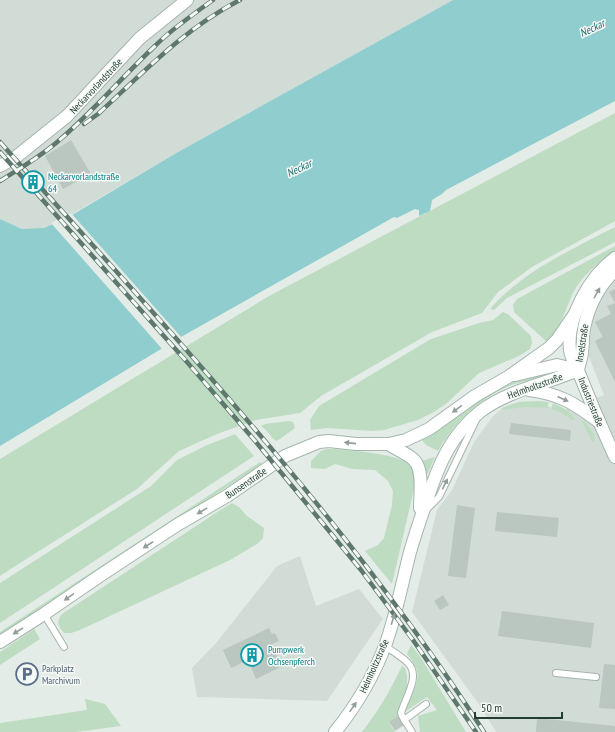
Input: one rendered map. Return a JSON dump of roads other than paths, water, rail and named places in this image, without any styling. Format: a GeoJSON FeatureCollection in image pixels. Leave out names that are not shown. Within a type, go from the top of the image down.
{"type":"FeatureCollection","features":[{"type":"Feature","properties":{"kind":"street","name":"Neckarvorlandstraße"},"geometry":{"type":"LineString","coordinates":[[0,166],[16,156],[67,116],[140,38],[187,0]]}},
{"type":"Feature","properties":{"kind":"street","name":"Inselstraße"},"geometry":{"type":"LineString","coordinates":[[578,370],[570,350],[571,334],[576,312],[596,277],[606,264],[615,258]]}},
{"type":"Feature","properties":{"kind":"street","name":"Inselstraße"},"geometry":{"type":"LineString","coordinates":[[578,370],[586,319],[591,304],[606,280],[615,270]]}},
{"type":"Feature","properties":{"kind":"street","name":"Bunsenstraße"},"geometry":{"type":"LineString","coordinates":[[0,642],[177,526],[227,496],[286,456],[319,442],[329,441],[356,444],[388,444],[406,440],[423,432],[475,396],[508,377],[548,348],[557,340],[576,312]]}},
{"type":"Feature","properties":{"kind":"street","name":"Bunsenstraße"},"geometry":{"type":"LineString","coordinates":[[508,377],[557,365],[578,370]]}},
{"type":"Feature","properties":{"kind":"street","name":"Helmholtzstraße"},"geometry":{"type":"LineString","coordinates":[[335,732],[357,702],[369,681],[385,646],[410,552],[436,471],[460,431],[480,412],[504,397],[560,378],[578,370]]}},
{"type":"Feature","properties":{"kind":"street","name":"Industriestraße"},"geometry":{"type":"LineString","coordinates":[[578,370],[598,421],[615,457]]}},
{"type":"Feature","properties":{"kind":"street"},"geometry":{"type":"LineString","coordinates":[[525,390],[558,396],[574,404],[598,421]]}},
{"type":"Feature","properties":{"kind":"street","name":"Helmholtzstraße"},"geometry":{"type":"LineString","coordinates":[[388,444],[414,460],[419,466],[421,484],[420,519]]}},
{"type":"Feature","properties":{"kind":"lane"},"geometry":{"type":"LineString","coordinates":[[44,614],[64,647]]}},
{"type":"Feature","properties":{"kind":"lane"},"geometry":{"type":"LineString","coordinates":[[385,646],[408,663],[413,672],[412,682],[401,712],[411,732]]}},
{"type":"Feature","properties":{"kind":"lane"},"geometry":{"type":"LineString","coordinates":[[556,673],[596,678]]}},
{"type":"Feature","properties":{"kind":"lane"},"geometry":{"type":"LineString","coordinates":[[404,720],[426,704]]}},
{"type":"Feature","properties":{"kind":"water","name":"Neckar"},"geometry":{"type":"Polygon","coordinates":[[[453,0],[615,0],[615,101],[446,190],[432,200],[430,211],[419,216],[419,210],[415,209],[397,218],[394,217],[181,337],[0,446],[0,219],[22,229],[44,228],[72,215],[178,152],[453,0]]]}},
{"type":"Feature","properties":{"kind":"railway"},"geometry":{"type":"LineString","coordinates":[[0,181],[56,143],[82,120],[143,57],[184,21],[213,0]]}},
{"type":"Feature","properties":{"kind":"railway"},"geometry":{"type":"LineString","coordinates":[[84,124],[98,114],[165,52],[201,24],[240,0]]}},
{"type":"Feature","properties":{"kind":"railway"},"geometry":{"type":"LineString","coordinates":[[0,142],[191,355],[315,501],[374,576],[431,653],[484,732]]}},
{"type":"Feature","properties":{"kind":"railway"},"geometry":{"type":"LineString","coordinates":[[0,152],[187,362],[256,442],[361,570],[413,640],[476,732]]}},
{"type":"Feature","properties":{"kind":"place","name":"Neckarvorlandstraße 64"},"geometry":{"type":"Point","coordinates":[33,182]}},
{"type":"Feature","properties":{"kind":"place","name":"Pumpwerk Ochsenpferch"},"geometry":{"type":"Point","coordinates":[252,655]}},
{"type":"Feature","properties":{"kind":"place","name":"Parkplatz Marchivum"},"geometry":{"type":"Point","coordinates":[27,674]}}]}
